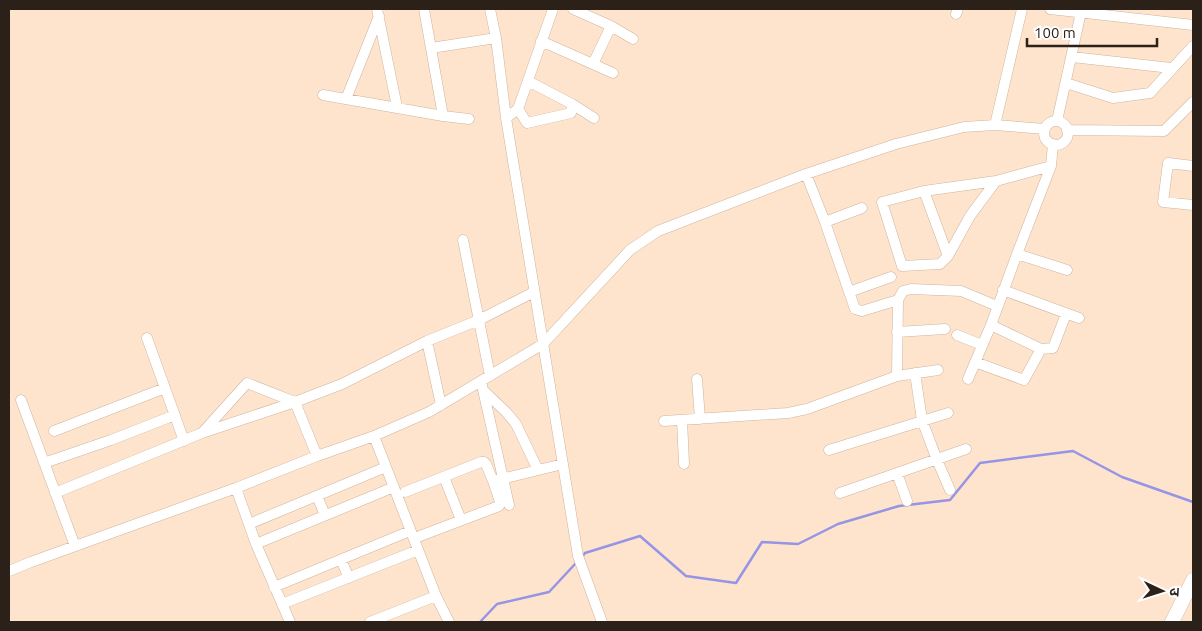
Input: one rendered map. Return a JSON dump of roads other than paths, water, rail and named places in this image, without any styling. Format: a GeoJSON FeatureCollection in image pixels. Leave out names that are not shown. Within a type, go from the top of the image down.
{"type":"FeatureCollection","features":[{"type":"Feature","properties":{"kind":"street"},"geometry":{"type":"LineString","coordinates":[[424,9],[443,116]]}},
{"type":"Feature","properties":{"kind":"street"},"geometry":{"type":"LineString","coordinates":[[490,9],[534,292],[580,560],[602,622]]}},
{"type":"Feature","properties":{"kind":"street"},"geometry":{"type":"LineString","coordinates":[[506,118],[518,109],[553,9]]}},
{"type":"Feature","properties":{"kind":"street"},"geometry":{"type":"LineString","coordinates":[[573,9],[611,26],[633,39]]}},
{"type":"Feature","properties":{"kind":"street"},"geometry":{"type":"LineString","coordinates":[[995,125],[1022,9]]}},
{"type":"Feature","properties":{"kind":"street"},"geometry":{"type":"LineString","coordinates":[[1050,9],[1193,25]]}},
{"type":"Feature","properties":{"kind":"street"},"geometry":{"type":"LineString","coordinates":[[346,99],[378,12]]}},
{"type":"Feature","properties":{"kind":"street"},"geometry":{"type":"LineString","coordinates":[[378,12],[397,108]]}},
{"type":"Feature","properties":{"kind":"street"},"geometry":{"type":"LineString","coordinates":[[1057,121],[1081,12]]}},
{"type":"Feature","properties":{"kind":"street"},"geometry":{"type":"LineString","coordinates":[[593,64],[611,26]]}},
{"type":"Feature","properties":{"kind":"street"},"geometry":{"type":"LineString","coordinates":[[431,48],[496,38]]}},
{"type":"Feature","properties":{"kind":"street"},"geometry":{"type":"LineString","coordinates":[[541,41],[613,73]]}},
{"type":"Feature","properties":{"kind":"street"},"geometry":{"type":"LineString","coordinates":[[1066,83],[1113,98],[1150,93],[1193,46]]}},
{"type":"Feature","properties":{"kind":"street"},"geometry":{"type":"LineString","coordinates":[[1072,57],[1171,68]]}},
{"type":"Feature","properties":{"kind":"street"},"geometry":{"type":"LineString","coordinates":[[528,81],[594,118]]}},
{"type":"Feature","properties":{"kind":"street"},"geometry":{"type":"LineString","coordinates":[[323,95],[469,119]]}},
{"type":"Feature","properties":{"kind":"street"},"geometry":{"type":"LineString","coordinates":[[1067,130],[1164,131],[1193,102]]}},
{"type":"Feature","properties":{"kind":"street"},"geometry":{"type":"LineString","coordinates":[[506,118],[527,123],[571,114],[572,104]]}},
{"type":"Feature","properties":{"kind":"street"},"geometry":{"type":"LineString","coordinates":[[518,109],[527,123]]}},
{"type":"Feature","properties":{"kind":"street"},"geometry":{"type":"LineString","coordinates":[[1057,121],[1064,124],[1067,130],[1066,138],[1061,144],[1053,144],[1045,137],[1045,129],[1050,123],[1057,121]]}},
{"type":"Feature","properties":{"kind":"street"},"geometry":{"type":"LineString","coordinates":[[9,571],[374,436],[429,412],[485,383],[543,344],[630,250],[658,231],[806,174],[896,144],[964,127],[995,125],[1045,129]]}},
{"type":"Feature","properties":{"kind":"street"},"geometry":{"type":"LineString","coordinates":[[968,379],[991,325],[1051,166],[1053,144]]}},
{"type":"Feature","properties":{"kind":"street"},"geometry":{"type":"LineString","coordinates":[[1191,163],[1168,163],[1163,202],[1193,205]]}},
{"type":"Feature","properties":{"kind":"street"},"geometry":{"type":"LineString","coordinates":[[996,181],[970,216],[948,256],[940,264],[902,266],[882,202],[924,191],[996,181],[1051,166]]}},
{"type":"Feature","properties":{"kind":"street"},"geometry":{"type":"LineString","coordinates":[[806,174],[825,222],[854,309],[862,311],[898,300]]}},
{"type":"Feature","properties":{"kind":"street"},"geometry":{"type":"LineString","coordinates":[[924,191],[948,256]]}},
{"type":"Feature","properties":{"kind":"street"},"geometry":{"type":"LineString","coordinates":[[825,222],[862,208]]}},
{"type":"Feature","properties":{"kind":"street"},"geometry":{"type":"LineString","coordinates":[[420,536],[499,506],[500,502],[485,383],[480,320],[463,240]]}},
{"type":"Feature","properties":{"kind":"street"},"geometry":{"type":"LineString","coordinates":[[1017,254],[1067,270]]}},
{"type":"Feature","properties":{"kind":"street"},"geometry":{"type":"LineString","coordinates":[[849,292],[891,276]]}},
{"type":"Feature","properties":{"kind":"street"},"geometry":{"type":"LineString","coordinates":[[897,376],[898,300],[903,291],[910,289],[961,291],[997,306]]}},
{"type":"Feature","properties":{"kind":"street"},"geometry":{"type":"LineString","coordinates":[[1003,290],[1079,318]]}},
{"type":"Feature","properties":{"kind":"street"},"geometry":{"type":"LineString","coordinates":[[55,493],[202,433],[342,384],[427,341],[480,320],[534,292]]}},
{"type":"Feature","properties":{"kind":"street"},"geometry":{"type":"LineString","coordinates":[[991,325],[1042,349],[1053,348],[1066,314]]}},
{"type":"Feature","properties":{"kind":"street"},"geometry":{"type":"LineString","coordinates":[[897,332],[945,329]]}},
{"type":"Feature","properties":{"kind":"street"},"geometry":{"type":"LineString","coordinates":[[957,335],[982,345]]}},
{"type":"Feature","properties":{"kind":"street"},"geometry":{"type":"LineString","coordinates":[[147,338],[184,440]]}},
{"type":"Feature","properties":{"kind":"street"},"geometry":{"type":"LineString","coordinates":[[427,341],[441,405]]}},
{"type":"Feature","properties":{"kind":"street"},"geometry":{"type":"LineString","coordinates":[[974,362],[1024,380],[1042,349]]}},
{"type":"Feature","properties":{"kind":"street"},"geometry":{"type":"LineString","coordinates":[[664,421],[796,412],[897,376],[938,370]]}},
{"type":"Feature","properties":{"kind":"street"},"geometry":{"type":"LineString","coordinates":[[915,373],[922,420],[950,490]]}},
{"type":"Feature","properties":{"kind":"street"},"geometry":{"type":"LineString","coordinates":[[697,379],[700,419]]}},
{"type":"Feature","properties":{"kind":"street"},"geometry":{"type":"LineString","coordinates":[[202,433],[247,383],[295,402],[317,456]]}},
{"type":"Feature","properties":{"kind":"street"},"geometry":{"type":"LineString","coordinates":[[485,383],[516,424],[538,470]]}},
{"type":"Feature","properties":{"kind":"street"},"geometry":{"type":"LineString","coordinates":[[54,431],[165,388]]}},
{"type":"Feature","properties":{"kind":"street"},"geometry":{"type":"LineString","coordinates":[[21,400],[75,546]]}},
{"type":"Feature","properties":{"kind":"street"},"geometry":{"type":"LineString","coordinates":[[829,450],[948,413]]}},
{"type":"Feature","properties":{"kind":"street"},"geometry":{"type":"LineString","coordinates":[[44,463],[175,415]]}},
{"type":"Feature","properties":{"kind":"street"},"geometry":{"type":"LineString","coordinates":[[682,420],[684,464]]}},
{"type":"Feature","properties":{"kind":"street"},"geometry":{"type":"LineString","coordinates":[[374,436],[436,596],[449,622]]}},
{"type":"Feature","properties":{"kind":"street"},"geometry":{"type":"LineString","coordinates":[[840,493],[966,449]]}},
{"type":"Feature","properties":{"kind":"street"},"geometry":{"type":"LineString","coordinates":[[405,492],[484,462],[498,479],[509,505]]}},
{"type":"Feature","properties":{"kind":"street"},"geometry":{"type":"LineString","coordinates":[[498,479],[563,464]]}},
{"type":"Feature","properties":{"kind":"street"},"geometry":{"type":"LineString","coordinates":[[249,524],[386,467]]}},
{"type":"Feature","properties":{"kind":"street"},"geometry":{"type":"LineString","coordinates":[[897,473],[907,501]]}},
{"type":"Feature","properties":{"kind":"street"},"geometry":{"type":"LineString","coordinates":[[444,477],[461,520]]}},
{"type":"Feature","properties":{"kind":"street"},"geometry":{"type":"LineString","coordinates":[[256,544],[394,487]]}},
{"type":"Feature","properties":{"kind":"street"},"geometry":{"type":"LineString","coordinates":[[236,488],[256,544],[290,622]]}},
{"type":"Feature","properties":{"kind":"street"},"geometry":{"type":"LineString","coordinates":[[317,496],[325,515]]}},
{"type":"Feature","properties":{"kind":"street"},"geometry":{"type":"LineString","coordinates":[[274,587],[410,531]]}},
{"type":"Feature","properties":{"kind":"street"},"geometry":{"type":"LineString","coordinates":[[282,604],[418,550]]}},
{"type":"Feature","properties":{"kind":"street"},"geometry":{"type":"LineString","coordinates":[[341,560],[349,578]]}},
{"type":"Feature","properties":{"kind":"street"},"geometry":{"type":"LineString","coordinates":[[1172,622],[1193,580]]}},
{"type":"Feature","properties":{"kind":"street"},"geometry":{"type":"LineString","coordinates":[[370,622],[436,596]]}},
{"type":"Feature","properties":{"kind":"waterway"},"geometry":{"type":"LineString","coordinates":[[582,557],[585,553],[640,536],[686,576],[736,583],[762,542],[798,544],[838,524],[899,506],[950,500],[980,463],[1073,451],[1122,477],[1193,502]]}},
{"type":"Feature","properties":{"kind":"waterway"},"geometry":{"type":"LineString","coordinates":[[480,622],[497,604],[549,592],[576,563]]}}]}
